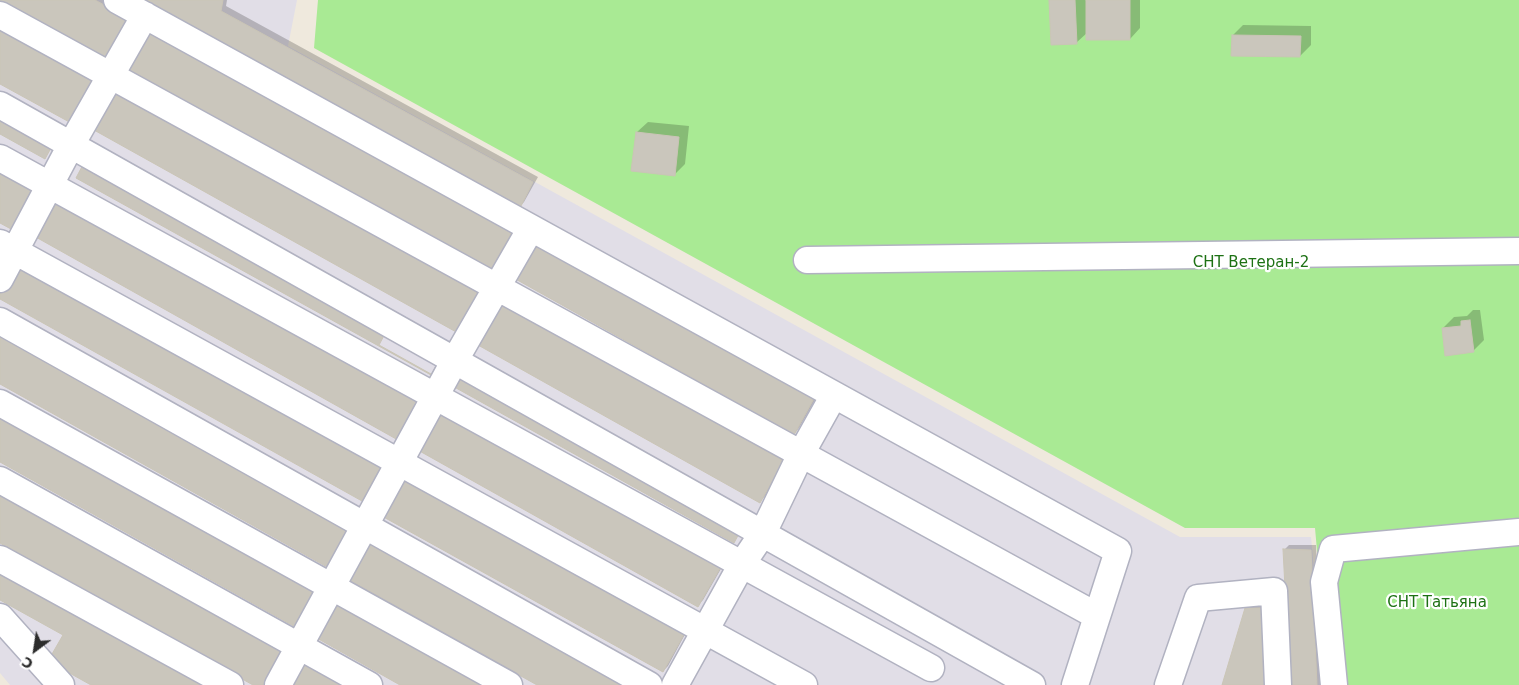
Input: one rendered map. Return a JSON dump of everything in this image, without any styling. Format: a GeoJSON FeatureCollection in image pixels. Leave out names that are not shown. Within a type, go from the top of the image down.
{"type":"FeatureCollection","features":[{"type":"Feature","properties":{"kind":"lane"},"geometry":{"type":"LineString","coordinates":[[117,0],[1118,551],[1075,685]]}},
{"type":"Feature","properties":{"kind":"lane"},"geometry":{"type":"LineString","coordinates":[[0,15],[1097,616]]}},
{"type":"Feature","properties":{"kind":"lane"},"geometry":{"type":"LineString","coordinates":[[0,279],[7,247],[50,185],[145,15]]}},
{"type":"Feature","properties":{"kind":"lane"},"geometry":{"type":"LineString","coordinates":[[0,105],[1032,685]]}},
{"type":"Feature","properties":{"kind":"lane"},"geometry":{"type":"LineString","coordinates":[[0,158],[742,564],[926,677],[951,639]]}},
{"type":"Feature","properties":{"kind":"lane"},"geometry":{"type":"LineString","coordinates":[[278,685],[435,396],[531,228]]}},
{"type":"Feature","properties":{"kind":"lane"},"geometry":{"type":"LineString","coordinates":[[7,247],[804,685]]}},
{"type":"Feature","properties":{"kind":"lane"},"geometry":{"type":"LineString","coordinates":[[807,260],[1519,251]]}},
{"type":"Feature","properties":{"kind":"lane"},"geometry":{"type":"LineString","coordinates":[[0,322],[649,685]]}},
{"type":"Feature","properties":{"kind":"lane"},"geometry":{"type":"LineString","coordinates":[[675,685],[742,564],[763,533],[801,454],[834,395]]}},
{"type":"Feature","properties":{"kind":"lane"},"geometry":{"type":"LineString","coordinates":[[0,403],[509,685]]}},
{"type":"Feature","properties":{"kind":"lane"},"geometry":{"type":"LineString","coordinates":[[0,480],[368,685]]}},
{"type":"Feature","properties":{"kind":"lane"},"geometry":{"type":"LineString","coordinates":[[1334,685],[1324,582],[1333,549],[1519,532]]}},
{"type":"Feature","properties":{"kind":"lane"},"geometry":{"type":"LineString","coordinates":[[0,559],[230,685]]}},
{"type":"Feature","properties":{"kind":"lane"},"geometry":{"type":"LineString","coordinates":[[1168,685],[1198,598],[1274,591],[1278,685]]}},
{"type":"Feature","properties":{"kind":"lane"},"geometry":{"type":"LineString","coordinates":[[0,617],[61,681]]}},
{"type":"Feature","properties":{"kind":"shaded area"},"geometry":{"type":"Polygon","coordinates":[[[0,0],[297,0],[288,46],[1180,537],[1311,537],[1325,685],[10,685],[0,673],[0,0]]]}},
{"type":"Feature","properties":{"kind":"green space","name":"СНТ Ветеран-2"},"geometry":{"type":"Polygon","coordinates":[[[318,0],[1519,0],[1519,685],[1329,685],[1315,528],[1185,528],[314,48],[318,0]]]}},
{"type":"Feature","properties":{"kind":"building"},"geometry":{"type":"Polygon","coordinates":[[[0,0],[95,0],[128,18],[105,60],[0,2],[0,0]]]}},
{"type":"Feature","properties":{"kind":"building"},"geometry":{"type":"Polygon","coordinates":[[[140,0],[223,0],[221,11],[533,182],[520,208],[140,0]]]}},
{"type":"Feature","properties":{"kind":"building"},"geometry":{"type":"Polygon","coordinates":[[[1049,0],[1075,0],[1077,44],[1051,45],[1049,0]]]}},
{"type":"Feature","properties":{"kind":"building"},"geometry":{"type":"Polygon","coordinates":[[[1086,0],[1130,0],[1130,40],[1086,40],[1086,0]]]}},
{"type":"Feature","properties":{"kind":"building"},"geometry":{"type":"Polygon","coordinates":[[[148,28],[512,232],[490,272],[126,68],[148,28]]]}},
{"type":"Feature","properties":{"kind":"building"},"geometry":{"type":"Polygon","coordinates":[[[0,30],[96,83],[73,124],[0,84],[0,30]]]}},
{"type":"Feature","properties":{"kind":"building"},"geometry":{"type":"Polygon","coordinates":[[[1232,35],[1301,36],[1300,57],[1231,56],[1232,35]]]}},
{"type":"Feature","properties":{"kind":"building"},"geometry":{"type":"Polygon","coordinates":[[[116,90],[480,294],[458,333],[94,130],[116,90]]]}},
{"type":"Feature","properties":{"kind":"building"},"geometry":{"type":"Polygon","coordinates":[[[0,118],[52,146],[45,159],[0,134],[0,118]]]}},
{"type":"Feature","properties":{"kind":"building"},"geometry":{"type":"Polygon","coordinates":[[[636,132],[679,137],[675,176],[631,171],[636,132]]]}},
{"type":"Feature","properties":{"kind":"building"},"geometry":{"type":"Polygon","coordinates":[[[85,161],[440,358],[431,375],[76,178],[85,161]]]}},
{"type":"Feature","properties":{"kind":"building"},"geometry":{"type":"Polygon","coordinates":[[[0,168],[33,187],[11,229],[0,223],[0,168]]]}},
{"type":"Feature","properties":{"kind":"building"},"geometry":{"type":"Polygon","coordinates":[[[56,196],[420,400],[398,440],[34,236],[56,196]]]}},
{"type":"Feature","properties":{"kind":"building"},"geometry":{"type":"Polygon","coordinates":[[[535,235],[817,393],[794,435],[512,277],[535,235]]]}},
{"type":"Feature","properties":{"kind":"building"},"geometry":{"type":"Polygon","coordinates":[[[20,257],[384,461],[362,501],[0,299],[0,293],[20,257]]]}},
{"type":"Feature","properties":{"kind":"building"},"geometry":{"type":"Polygon","coordinates":[[[501,303],[784,461],[760,503],[478,345],[501,303]]]}},
{"type":"Feature","properties":{"kind":"building"},"geometry":{"type":"Polygon","coordinates":[[[1470,320],[1474,352],[1445,356],[1442,328],[1461,326],[1461,321],[1470,320]]]}},
{"type":"Feature","properties":{"kind":"building"},"geometry":{"type":"Polygon","coordinates":[[[388,328],[743,526],[734,543],[379,345],[388,328]]]}},
{"type":"Feature","properties":{"kind":"building"},"geometry":{"type":"Polygon","coordinates":[[[0,332],[351,528],[329,568],[0,384],[0,332]]]}},
{"type":"Feature","properties":{"kind":"building"},"geometry":{"type":"Polygon","coordinates":[[[439,407],[722,565],[698,607],[416,449],[439,407]]]}},
{"type":"Feature","properties":{"kind":"building"},"geometry":{"type":"Polygon","coordinates":[[[0,409],[322,589],[299,629],[0,462],[0,409]]]}},
{"type":"Feature","properties":{"kind":"building"},"geometry":{"type":"Polygon","coordinates":[[[404,473],[686,631],[663,672],[380,515],[404,473]]]}},
{"type":"Feature","properties":{"kind":"building"},"geometry":{"type":"Polygon","coordinates":[[[0,491],[283,649],[263,685],[253,685],[0,543],[0,491]]]}},
{"type":"Feature","properties":{"kind":"building"},"geometry":{"type":"Polygon","coordinates":[[[370,537],[635,685],[537,685],[346,578],[370,537]]]}},
{"type":"Feature","properties":{"kind":"building"},"geometry":{"type":"Polygon","coordinates":[[[1283,549],[1311,550],[1317,685],[1290,685],[1283,549]]]}},
{"type":"Feature","properties":{"kind":"building"},"geometry":{"type":"Polygon","coordinates":[[[0,559],[226,685],[91,685],[48,661],[63,635],[0,600],[0,559]]]}},
{"type":"Feature","properties":{"kind":"building"},"geometry":{"type":"Polygon","coordinates":[[[338,596],[498,685],[400,685],[315,637],[338,596]]]}},
{"type":"Feature","properties":{"kind":"building"},"geometry":{"type":"Polygon","coordinates":[[[1245,608],[1266,608],[1268,685],[1222,685],[1245,608]]]}},
{"type":"Feature","properties":{"kind":"building"},"geometry":{"type":"Polygon","coordinates":[[[306,657],[356,685],[290,685],[306,657]]]}},
{"type":"Feature","properties":{"kind":"park label","name":"СНТ Татьяна"},"geometry":{"type":"Point","coordinates":[1437,603]}}]}
